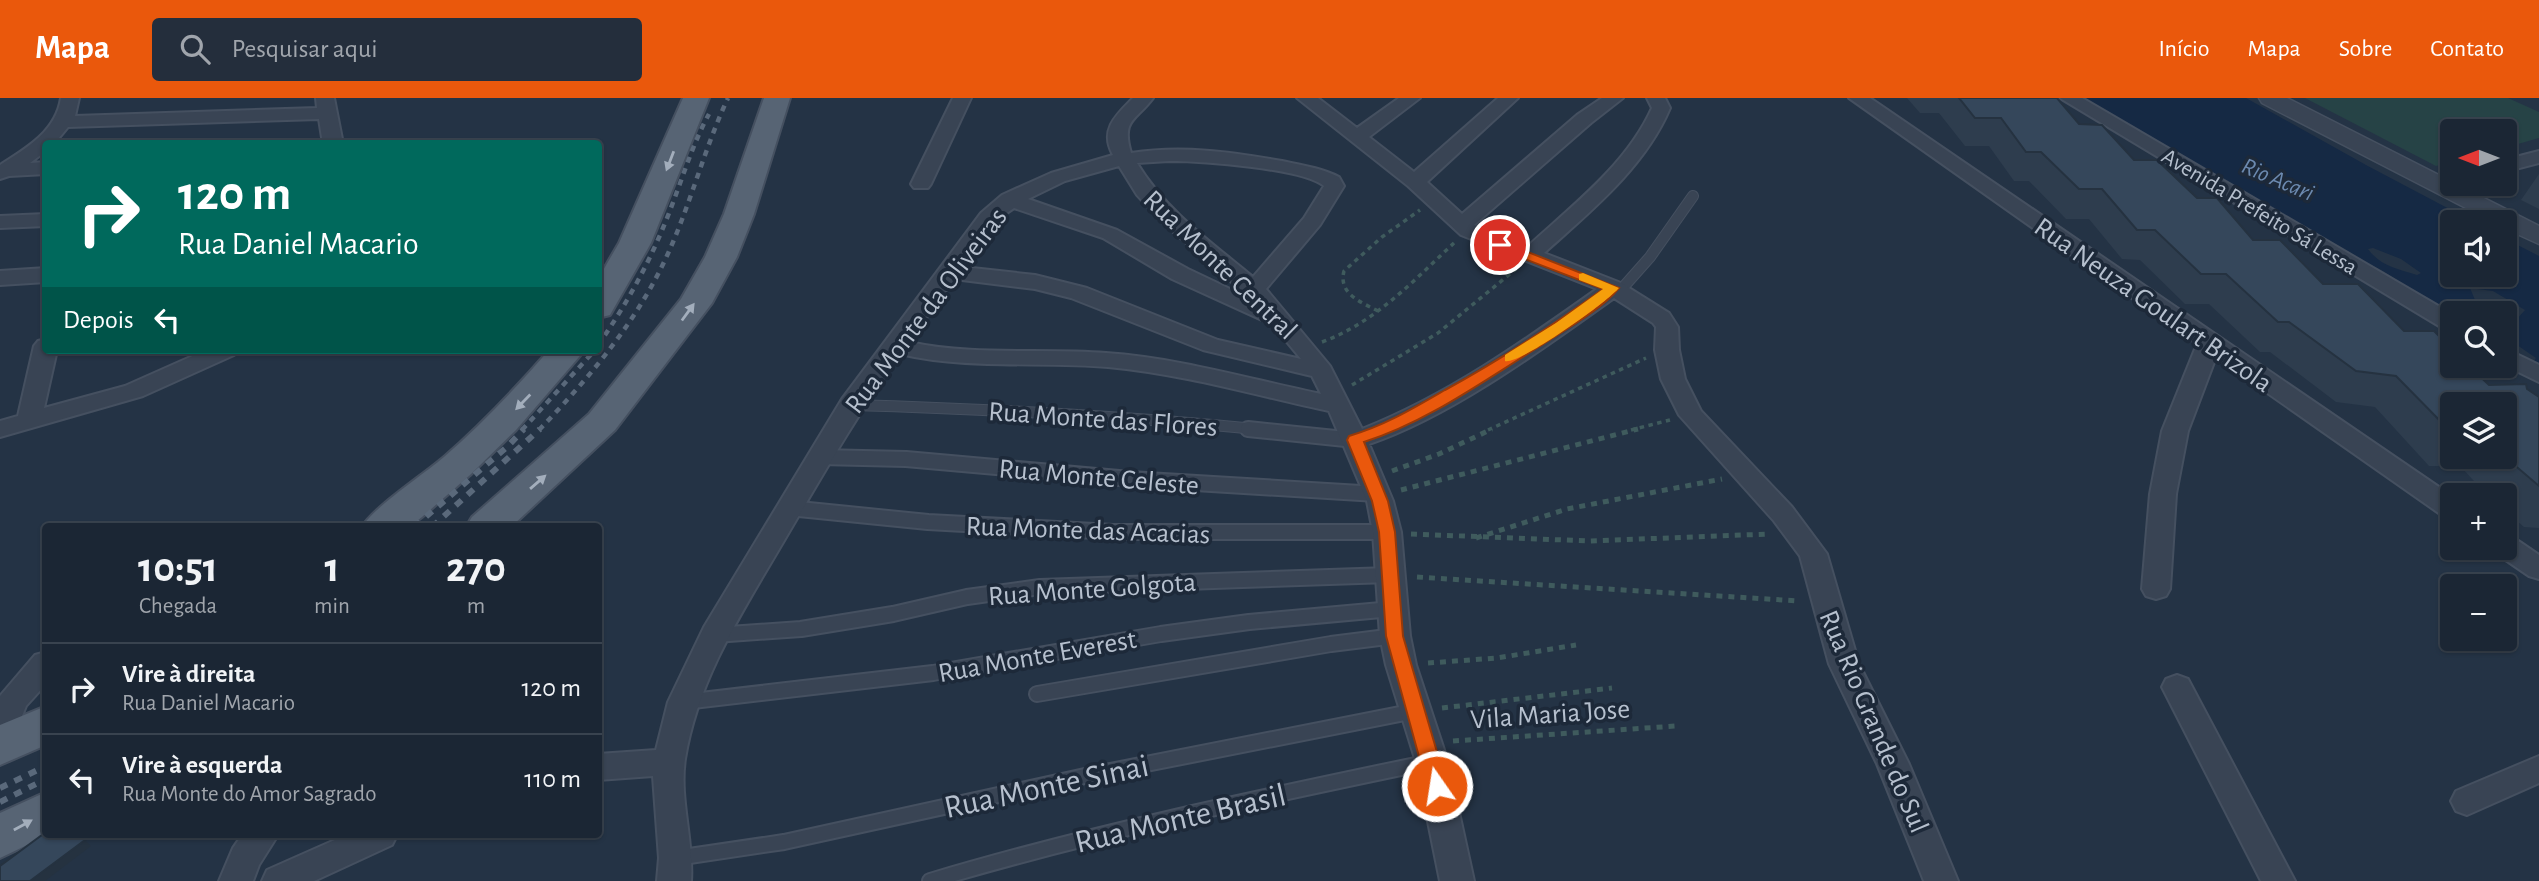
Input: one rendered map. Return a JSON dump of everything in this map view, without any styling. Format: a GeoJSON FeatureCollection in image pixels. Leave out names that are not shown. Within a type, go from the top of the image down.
{"type":"FeatureCollection","features":[{"type":"Feature","properties":{"kind":"main road"},"geometry":{"type":"LineString","coordinates":[[602,301],[635,243],[696,98]]}},
{"type":"Feature","properties":{"kind":"main road"},"geometry":{"type":"LineString","coordinates":[[490,523],[602,422],[695,303],[721,257],[739,214],[777,98]]}},
{"type":"Feature","properties":{"kind":"main road"},"geometry":{"type":"LineString","coordinates":[[387,523],[448,475],[496,430],[565,354]]}},
{"type":"Feature","properties":{"kind":"main road"},"geometry":{"type":"LineString","coordinates":[[0,746],[42,726]]}},
{"type":"Feature","properties":{"kind":"main road"},"geometry":{"type":"LineString","coordinates":[[0,837],[42,814]]}},
{"type":"Feature","properties":{"kind":"street"},"geometry":{"type":"LineString","coordinates":[[46,140],[63,122],[69,109],[70,98]]}},
{"type":"Feature","properties":{"kind":"street"},"geometry":{"type":"LineString","coordinates":[[921,184],[962,98]]}},
{"type":"Feature","properties":{"kind":"street","name":"Rua Monte Central"},"geometry":{"type":"LineString","coordinates":[[1144,98],[1119,122],[1118,142],[1124,161],[1144,191],[1169,218],[1254,289],[1304,346],[1322,371],[1374,485],[1387,532],[1392,609],[1401,665],[1429,752],[1457,881]]}},
{"type":"Feature","properties":{"kind":"street"},"geometry":{"type":"LineString","coordinates":[[1306,98],[1415,182],[1464,228],[1616,290]]}},
{"type":"Feature","properties":{"kind":"street"},"geometry":{"type":"LineString","coordinates":[[1356,137],[1411,98]]}},
{"type":"Feature","properties":{"kind":"street"},"geometry":{"type":"LineString","coordinates":[[1415,182],[1509,98]]}},
{"type":"Feature","properties":{"kind":"street"},"geometry":{"type":"LineString","coordinates":[[1464,228],[1584,119],[1614,98]]}},
{"type":"Feature","properties":{"kind":"street"},"geometry":{"type":"LineString","coordinates":[[1529,256],[1609,180],[1651,130],[1661,108],[1656,98]]}},
{"type":"Feature","properties":{"kind":"street","name":"Rua Neuza Goulart Brizola"},"geometry":{"type":"LineString","coordinates":[[1858,98],[2440,501]]}},
{"type":"Feature","properties":{"kind":"street","name":"Avenida Prefeito Sá Lessa"},"geometry":{"type":"LineString","coordinates":[[2069,98],[2440,317]]}},
{"type":"Feature","properties":{"kind":"street"},"geometry":{"type":"LineString","coordinates":[[2270,98],[2440,179]]}},
{"type":"Feature","properties":{"kind":"street"},"geometry":{"type":"LineString","coordinates":[[63,122],[325,105],[331,140]]}},
{"type":"Feature","properties":{"kind":"street"},"geometry":{"type":"LineString","coordinates":[[3,172],[42,143]]}},
{"type":"Feature","properties":{"kind":"street","name":"Rua Monte da Oliveiras"},"geometry":{"type":"LineString","coordinates":[[675,869],[669,762],[683,702],[714,635],[851,405],[892,345],[919,313],[988,217],[1009,199],[1037,183],[1064,174],[1124,161],[1170,155],[1218,157],[1315,174],[1332,181],[1334,186],[1313,221],[1254,289]]}},
{"type":"Feature","properties":{"kind":"street"},"geometry":{"type":"LineString","coordinates":[[2517,163],[2539,157]]}},
{"type":"Feature","properties":{"kind":"street"},"geometry":{"type":"LineString","coordinates":[[3,172],[42,168]]}},
{"type":"Feature","properties":{"kind":"street"},"geometry":{"type":"LineString","coordinates":[[2471,196],[2539,236]]}},
{"type":"Feature","properties":{"kind":"street"},"geometry":{"type":"LineString","coordinates":[[1009,199],[1110,234],[1217,293],[1284,323]]}},
{"type":"Feature","properties":{"kind":"street"},"geometry":{"type":"LineString","coordinates":[[0,222],[42,220]]}},
{"type":"Feature","properties":{"kind":"street"},"geometry":{"type":"LineString","coordinates":[[947,272],[998,276],[1079,293],[1211,345],[1290,366],[1322,371]]}},
{"type":"Feature","properties":{"kind":"street"},"geometry":{"type":"LineString","coordinates":[[0,278],[42,275]]}},
{"type":"Feature","properties":{"kind":"street"},"geometry":{"type":"LineString","coordinates":[[1355,440],[1388,430],[1481,377],[1616,290]]}},
{"type":"Feature","properties":{"kind":"street","name":"Rua Rio Grande do Sul"},"geometry":{"type":"LineString","coordinates":[[1616,290],[1661,318],[1667,327],[1667,350],[1673,379],[1691,415],[1798,532],[1813,554],[1844,664],[1893,764],[1941,881]]}},
{"type":"Feature","properties":{"kind":"street"},"geometry":{"type":"LineString","coordinates":[[2156,589],[2163,494],[2175,431],[2209,343]]}},
{"type":"Feature","properties":{"kind":"street"},"geometry":{"type":"LineString","coordinates":[[892,345],[927,354],[953,356],[1049,357],[1134,363],[1336,400]]}},
{"type":"Feature","properties":{"kind":"street"},"geometry":{"type":"LineString","coordinates":[[29,421],[44,354]]}},
{"type":"Feature","properties":{"kind":"street"},"geometry":{"type":"LineString","coordinates":[[0,429],[109,399],[175,362],[209,354]]}},
{"type":"Feature","properties":{"kind":"street"},"geometry":{"type":"LineString","coordinates":[[2517,362],[2539,375]]}},
{"type":"Feature","properties":{"kind":"street"},"geometry":{"type":"LineString","coordinates":[[2517,554],[2539,569]]}},
{"type":"Feature","properties":{"kind":"street"},"geometry":{"type":"LineString","coordinates":[[0,734],[13,700],[42,667]]}},
{"type":"Feature","properties":{"kind":"street"},"geometry":{"type":"LineString","coordinates":[[2177,687],[2278,881]]}},
{"type":"Feature","properties":{"kind":"street"},"geometry":{"type":"LineString","coordinates":[[602,767],[669,762]]}},
{"type":"Feature","properties":{"kind":"street"},"geometry":{"type":"LineString","coordinates":[[2467,802],[2539,769]]}},
{"type":"Feature","properties":{"kind":"street"},"geometry":{"type":"LineString","coordinates":[[236,881],[245,858],[259,838]]}},
{"type":"Feature","properties":{"kind":"street"},"geometry":{"type":"LineString","coordinates":[[279,881],[373,838]]}},
{"type":"Feature","properties":{"kind":"lane"},"geometry":{"type":"LineString","coordinates":[[1616,290],[1658,246],[1693,196]]}},
{"type":"Feature","properties":{"kind":"lane","name":"Rua Monte das Flores"},"geometry":{"type":"LineString","coordinates":[[851,405],[1019,410],[1166,420],[1355,440]]}},
{"type":"Feature","properties":{"kind":"lane","name":"Rua Monte Celeste"},"geometry":{"type":"LineString","coordinates":[[820,457],[900,456],[1090,476],[1257,489],[1374,485]]}},
{"type":"Feature","properties":{"kind":"lane","name":"Rua Monte das Acacias"},"geometry":{"type":"LineString","coordinates":[[789,508],[928,522],[1113,532],[1387,532]]}},
{"type":"Feature","properties":{"kind":"lane","name":"Rua Monte Golgota"},"geometry":{"type":"LineString","coordinates":[[714,635],[801,629],[893,614],[967,597],[1040,587],[1389,575]]}},
{"type":"Feature","properties":{"kind":"lane","name":"Rua Monte Everest"},"geometry":{"type":"LineString","coordinates":[[683,702],[944,671],[1161,634],[1249,622],[1392,609]]}},
{"type":"Feature","properties":{"kind":"lane"},"geometry":{"type":"LineString","coordinates":[[1037,694],[1331,644],[1395,636]]}},
{"type":"Feature","properties":{"kind":"lane","name":"Rua Monte Sinai"},"geometry":{"type":"LineString","coordinates":[[675,869],[784,842],[1085,776],[1416,711]]}},
{"type":"Feature","properties":{"kind":"lane","name":"Rua Monte Brasil"},"geometry":{"type":"LineString","coordinates":[[930,881],[984,864],[1243,801],[1429,752]]}},
{"type":"Feature","properties":{"kind":"path"},"geometry":{"type":"LineString","coordinates":[[1378,311],[1349,295],[1342,279],[1344,271],[1382,237],[1434,200]]}},
{"type":"Feature","properties":{"kind":"path"},"geometry":{"type":"LineString","coordinates":[[1304,346],[1336,338],[1378,311],[1464,228]]}},
{"type":"Feature","properties":{"kind":"path"},"geometry":{"type":"LineString","coordinates":[[1336,400],[1435,335],[1493,291],[1529,256]]}},
{"type":"Feature","properties":{"kind":"path"},"geometry":{"type":"LineString","coordinates":[[1374,485],[1547,402],[1667,350]]}},
{"type":"Feature","properties":{"kind":"path"},"geometry":{"type":"LineString","coordinates":[[1374,485],[1436,483],[1691,415]]}},
{"type":"Feature","properties":{"kind":"path"},"geometry":{"type":"LineString","coordinates":[[1472,539],[1510,524],[1564,509],[1746,475]]}},
{"type":"Feature","properties":{"kind":"path"},"geometry":{"type":"LineString","coordinates":[[1387,532],[1472,539],[1639,540],[1798,532]]}},
{"type":"Feature","properties":{"kind":"path"},"geometry":{"type":"LineString","coordinates":[[1389,575],[1825,603]]}},
{"type":"Feature","properties":{"kind":"path"},"geometry":{"type":"LineString","coordinates":[[1401,665],[1486,659],[1576,646]]}},
{"type":"Feature","properties":{"kind":"path"},"geometry":{"type":"LineString","coordinates":[[1416,711],[1612,688]]}},
{"type":"Feature","properties":{"kind":"path","name":"Vila Maria Jose"},"geometry":{"type":"LineString","coordinates":[[1429,752],[1676,726]]}},
{"type":"Feature","properties":{"kind":"green space"},"geometry":{"type":"Polygon","coordinates":[[[2305,98],[2508,98],[2539,112],[2539,138],[2517,144],[2517,119],[2440,119],[2440,165],[2436,166],[2305,98]]]}},
{"type":"Feature","properties":{"kind":"water","name":"Rio Acari"},"geometry":{"type":"Polygon","coordinates":[[[2082,98],[2246,98],[2451,210],[2440,210],[2440,287],[2517,287],[2517,245],[2539,256],[2539,371],[2530,366],[2536,358],[2517,345],[2517,319],[2525,310],[2517,305],[2517,301],[2510,301],[2493,291],[2470,288],[2477,301],[2440,301],[2440,308],[2082,98]],[[2373,248],[2368,249],[2390,266],[2417,275],[2421,273],[2401,259],[2373,248]]]}},
{"type":"Feature","properties":{"kind":"building"},"geometry":{"type":"Polygon","coordinates":[[[1959,98],[2057,98],[2079,124],[2102,125],[2134,160],[2157,160],[2197,198],[2217,198],[2253,240],[2280,240],[2323,284],[2358,284],[2404,331],[2434,331],[2440,337],[2440,378],[2482,378],[2489,385],[2526,384],[2527,389],[2539,397],[2539,486],[2517,467],[2517,392],[2440,392],[2440,421],[2396,376],[2356,371],[2289,322],[2278,322],[2226,274],[2201,274],[2155,230],[2137,230],[2102,189],[2079,189],[2041,152],[2026,152],[2001,118],[1975,118],[1959,98]]]}},
{"type":"Feature","properties":{"kind":"building"},"geometry":{"type":"Polygon","coordinates":[[[42,835],[42,838],[85,840],[30,881],[0,881],[0,866],[42,835]]]}},
{"type":"Feature","properties":{"kind":"railway"},"geometry":{"type":"LineString","coordinates":[[540,429],[613,345],[644,299],[678,230],[728,98]]}},
{"type":"Feature","properties":{"kind":"railway"},"geometry":{"type":"LineString","coordinates":[[602,339],[646,265],[709,114]]}},
{"type":"Feature","properties":{"kind":"railway"},"geometry":{"type":"LineString","coordinates":[[522,430],[591,354]]}},
{"type":"Feature","properties":{"kind":"railway"},"geometry":{"type":"LineString","coordinates":[[419,523],[524,429]]}},
{"type":"Feature","properties":{"kind":"railway"},"geometry":{"type":"LineString","coordinates":[[436,523],[540,429]]}},
{"type":"Feature","properties":{"kind":"railway"},"geometry":{"type":"LineString","coordinates":[[0,788],[42,768]]}},
{"type":"Feature","properties":{"kind":"railway"},"geometry":{"type":"LineString","coordinates":[[0,802],[42,781]]}},
{"type":"Feature","properties":{"kind":"slow traffic"},"geometry":{"type":"LineString","coordinates":[[1510,358],[1561,326],[1613,288],[1583,277]]}},
{"type":"Feature","properties":{"kind":"route"},"geometry":{"type":"LineString","coordinates":[[1437,786],[1395,636],[1387,532],[1380,501],[1355,440],[1388,430],[1481,377],[1561,326],[1613,288],[1500,245]]}}]}
